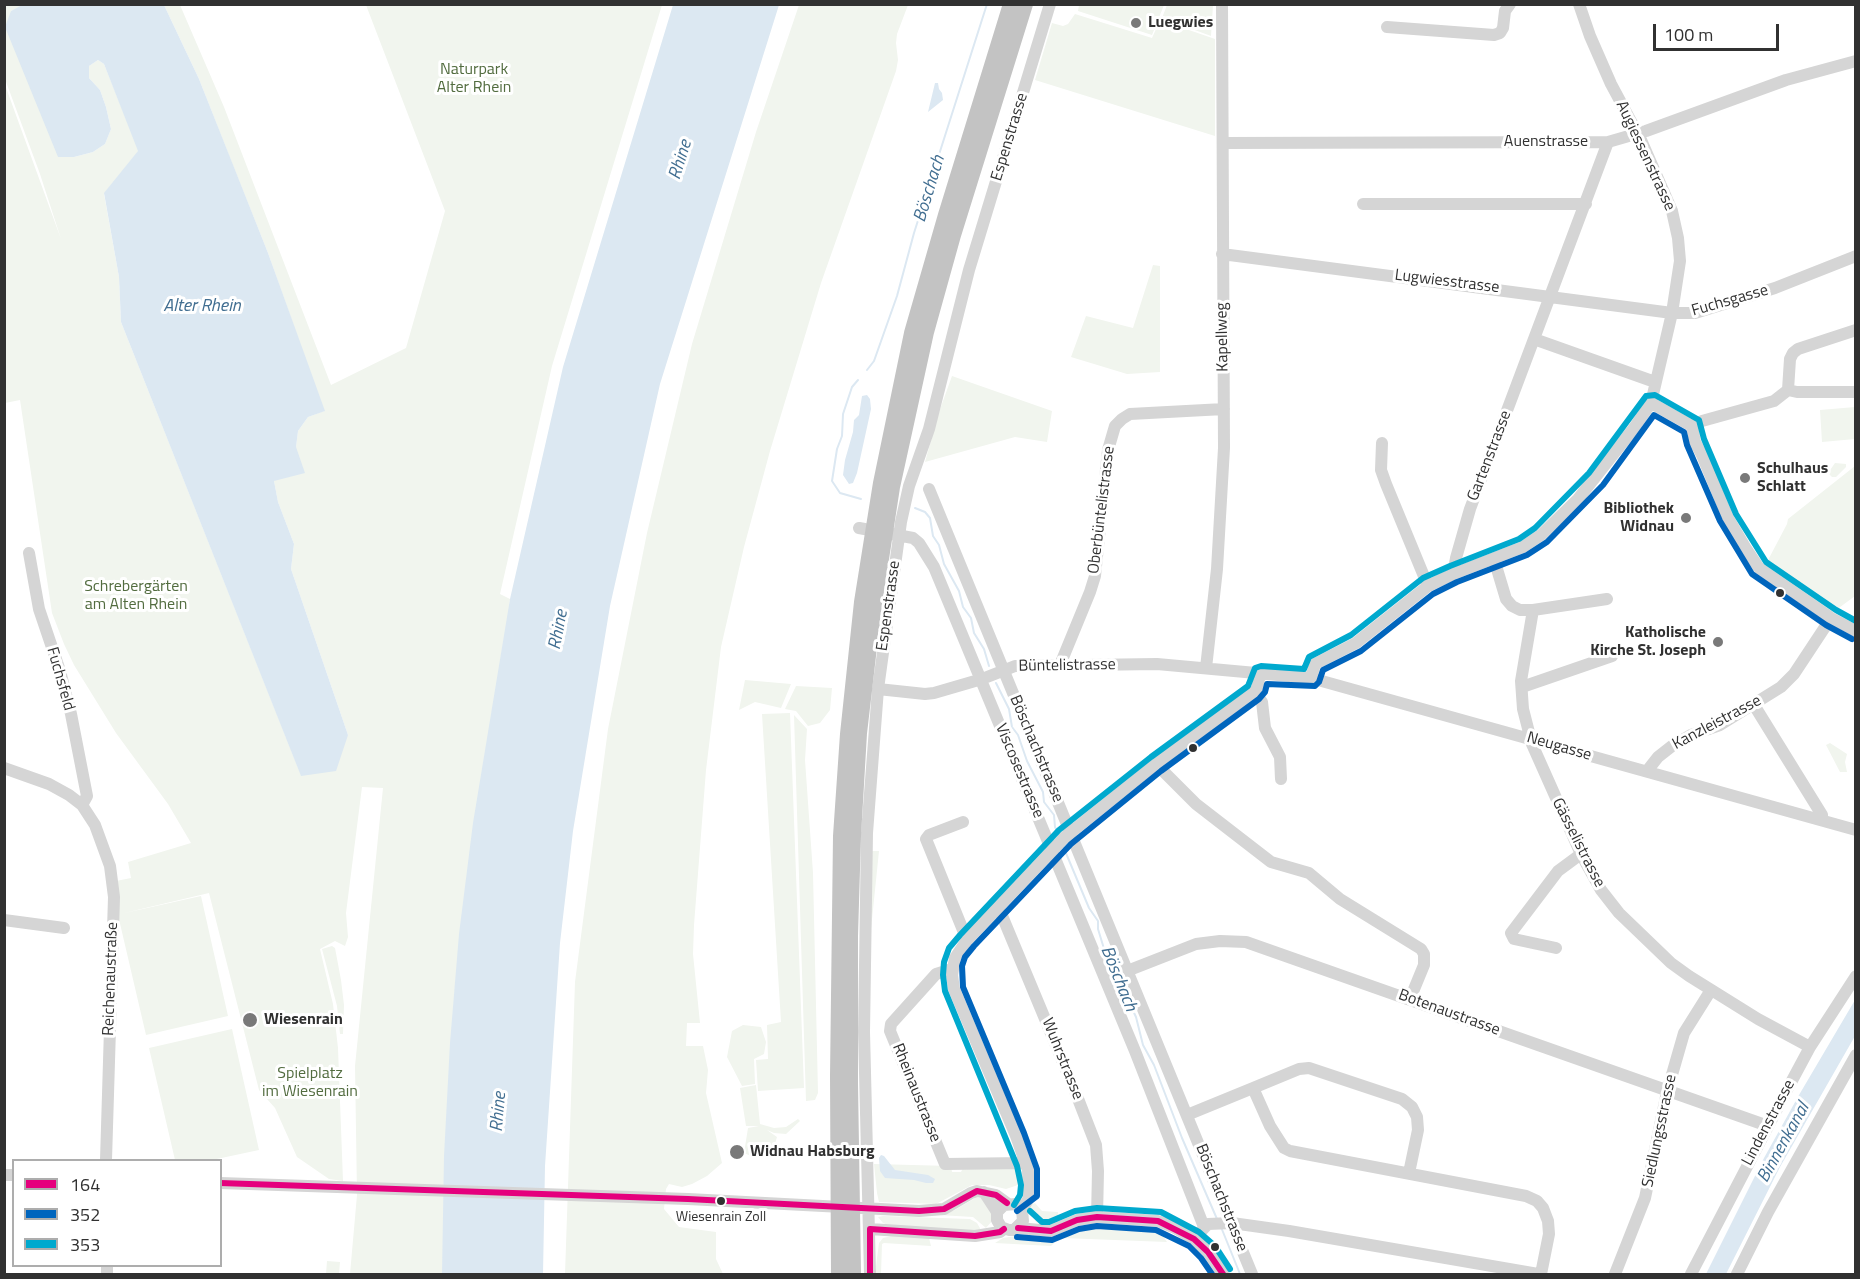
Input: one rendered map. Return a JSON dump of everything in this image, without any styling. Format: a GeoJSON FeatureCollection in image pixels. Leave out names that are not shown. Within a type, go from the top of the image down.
{"type":"FeatureCollection","features":[{"type":"Feature","properties":{"kind":"highway"},"geometry":{"type":"LineString","coordinates":[[839,1275],[838,1076],[841,836],[848,734],[862,602],[881,483],[912,333],[1011,4]]}},
{"type":"Feature","properties":{"kind":"highway"},"geometry":{"type":"LineString","coordinates":[[853,1275],[850,1060],[853,836],[859,733],[874,604],[892,488],[926,332],[959,213],[1025,4]]}},
{"type":"Feature","properties":{"kind":"street","name":"Espenstrasse"},"geometry":{"type":"LineString","coordinates":[[870,1275],[866,1168],[864,944],[867,833],[878,689],[901,522],[909,486],[929,429],[969,270],[1050,4]]}},
{"type":"Feature","properties":{"kind":"street","name":"Kapellweg"},"geometry":{"type":"LineString","coordinates":[[1206,668],[1221,527],[1224,409],[1222,4]]}},
{"type":"Feature","properties":{"kind":"street"},"geometry":{"type":"LineString","coordinates":[[1387,27],[1494,35],[1503,28],[1505,11],[1510,4]]}},
{"type":"Feature","properties":{"kind":"street","name":"Augiessenstrasse"},"geometry":{"type":"LineString","coordinates":[[1579,4],[1611,84],[1672,211],[1678,238],[1679,272],[1672,313]]}},
{"type":"Feature","properties":{"kind":"street","name":"Auenstrasse"},"geometry":{"type":"LineString","coordinates":[[1223,143],[1608,142],[1637,134],[1786,80],[1856,61]]}},
{"type":"Feature","properties":{"kind":"street","name":"Gartenstrasse"},"geometry":{"type":"LineString","coordinates":[[1453,574],[1455,558],[1470,509],[1608,142]]}},
{"type":"Feature","properties":{"kind":"street"},"geometry":{"type":"LineString","coordinates":[[1363,204],[1586,204]]}},
{"type":"Feature","properties":{"kind":"street","name":"Lugwiesstrasse"},"geometry":{"type":"LineString","coordinates":[[1222,254],[1672,313]]}},
{"type":"Feature","properties":{"kind":"street","name":"Fuchsgasse"},"geometry":{"type":"LineString","coordinates":[[1311,678],[1315,664],[1356,643],[1428,586],[1523,547],[1541,535],[1563,515],[1596,479],[1651,403],[1672,313],[1695,314],[1775,288],[1856,256]]}},
{"type":"Feature","properties":{"kind":"street"},"geometry":{"type":"LineString","coordinates":[[1692,426],[1702,421],[1774,401],[1788,390],[1790,359],[1793,353],[1798,349],[1856,330]]}},
{"type":"Feature","properties":{"kind":"street"},"geometry":{"type":"LineString","coordinates":[[1534,339],[1655,382]]}},
{"type":"Feature","properties":{"kind":"street"},"geometry":{"type":"LineString","coordinates":[[1788,390],[1856,392]]}},
{"type":"Feature","properties":{"kind":"street"},"geometry":{"type":"LineString","coordinates":[[1651,403],[1692,426]]}},
{"type":"Feature","properties":{"kind":"street","name":"Oberbüntelistrasse"},"geometry":{"type":"LineString","coordinates":[[1060,665],[1095,576],[1108,450],[1115,426],[1130,414],[1224,409]]}},
{"type":"Feature","properties":{"kind":"street"},"geometry":{"type":"LineString","coordinates":[[1692,426],[1695,442],[1728,518],[1759,568],[1831,618],[1856,631]]}},
{"type":"Feature","properties":{"kind":"street"},"geometry":{"type":"LineString","coordinates":[[1382,444],[1381,470],[1428,586]]}},
{"type":"Feature","properties":{"kind":"street","name":"Böschachstrasse"},"geometry":{"type":"LineString","coordinates":[[929,489],[1004,670],[1068,835],[1127,971],[1252,1275]]}},
{"type":"Feature","properties":{"kind":"street","name":"Viscosestrasse"},"geometry":{"type":"LineString","coordinates":[[859,528],[908,536],[919,543],[934,567],[982,679],[1002,734],[1053,850],[1206,1225]]}},
{"type":"Feature","properties":{"kind":"street","name":"Fuchsfeld"},"geometry":{"type":"LineString","coordinates":[[29,553],[39,609],[60,671],[71,714],[87,796],[82,805]]}},
{"type":"Feature","properties":{"kind":"street"},"geometry":{"type":"LineString","coordinates":[[1494,559],[1506,599],[1520,610],[1607,599]]}},
{"type":"Feature","properties":{"kind":"street","name":"Gässelistrasse"},"geometry":{"type":"LineString","coordinates":[[1533,610],[1522,687],[1523,709],[1538,762],[1581,854],[1601,890],[1619,913],[1671,963],[1711,990],[1810,1047]]}},
{"type":"Feature","properties":{"kind":"street","name":"Kanzleistrasse"},"geometry":{"type":"LineString","coordinates":[[1647,771],[1671,746],[1691,735],[1720,725],[1788,682],[1831,618]]}},
{"type":"Feature","properties":{"kind":"street"},"geometry":{"type":"LineString","coordinates":[[1522,687],[1612,656]]}},
{"type":"Feature","properties":{"kind":"street","name":"Büntelistrasse"},"geometry":{"type":"LineString","coordinates":[[878,689],[934,693],[982,679],[1015,666],[1156,664],[1260,675]]}},
{"type":"Feature","properties":{"kind":"street"},"geometry":{"type":"LineString","coordinates":[[984,1192],[1000,1220],[1009,1230],[1016,1212],[1029,1198],[1029,1178],[1026,1163],[954,989],[952,969],[957,953],[998,906],[1068,835],[1156,764],[1254,692],[1260,675]]}},
{"type":"Feature","properties":{"kind":"street","name":"Neugasse"},"geometry":{"type":"LineString","coordinates":[[1260,675],[1311,678],[1856,830]]}},
{"type":"Feature","properties":{"kind":"street"},"geometry":{"type":"LineString","coordinates":[[1254,692],[1262,702],[1265,728],[1280,758],[1281,779]]}},
{"type":"Feature","properties":{"kind":"street"},"geometry":{"type":"LineString","coordinates":[[1754,705],[1822,815],[1820,820]]}},
{"type":"Feature","properties":{"kind":"street"},"geometry":{"type":"LineString","coordinates":[[1156,764],[1196,804],[1271,862],[1309,873],[1340,899],[1421,949],[1424,954],[1424,965],[1410,999]]}},
{"type":"Feature","properties":{"kind":"street"},"geometry":{"type":"LineString","coordinates":[[4,768],[49,784],[82,805]]}},
{"type":"Feature","properties":{"kind":"street","name":"Reichenaustraße"},"geometry":{"type":"LineString","coordinates":[[82,805],[95,825],[108,860],[114,897],[106,1159]]}},
{"type":"Feature","properties":{"kind":"street"},"geometry":{"type":"LineString","coordinates":[[963,822],[929,835],[926,839],[967,940]]}},
{"type":"Feature","properties":{"kind":"street"},"geometry":{"type":"LineString","coordinates":[[1556,948],[1514,939],[1511,933],[1558,871],[1581,854]]}},
{"type":"Feature","properties":{"kind":"street","name":"Wuhrstrasse"},"geometry":{"type":"LineString","coordinates":[[998,906],[1076,1091],[1096,1145],[1098,1171],[1096,1217]]}},
{"type":"Feature","properties":{"kind":"street"},"geometry":{"type":"LineString","coordinates":[[4,920],[64,928]]}},
{"type":"Feature","properties":{"kind":"street","name":"Botenaustrasse"},"geometry":{"type":"LineString","coordinates":[[1127,971],[1196,944],[1220,941],[1246,942],[1768,1126]]}},
{"type":"Feature","properties":{"kind":"street","name":"Rheinaustrasse"},"geometry":{"type":"LineString","coordinates":[[952,969],[936,974],[891,1024],[891,1031],[945,1164],[1026,1163]]}},
{"type":"Feature","properties":{"kind":"street","name":"Lindenstrasse"},"geometry":{"type":"LineString","coordinates":[[1691,1275],[1810,1047],[1856,976]]}},
{"type":"Feature","properties":{"kind":"street","name":"Siedlungsstrasse"},"geometry":{"type":"LineString","coordinates":[[1615,1275],[1645,1198],[1667,1092],[1684,1033],[1711,990]]}},
{"type":"Feature","properties":{"kind":"street"},"geometry":{"type":"LineString","coordinates":[[1737,1275],[1768,1212],[1856,1055]]}},
{"type":"Feature","properties":{"kind":"street"},"geometry":{"type":"LineString","coordinates":[[1187,1115],[1299,1069],[1309,1068],[1402,1099],[1412,1107],[1417,1118],[1418,1130],[1410,1173]]}},
{"type":"Feature","properties":{"kind":"street"},"geometry":{"type":"LineString","coordinates":[[1194,1239],[1206,1225],[1229,1223],[1289,1231],[1539,1275],[1549,1234],[1548,1221],[1543,1208],[1537,1201],[1526,1196],[1410,1173],[1308,1156],[1284,1148],[1270,1126],[1253,1088]]}},
{"type":"Feature","properties":{"kind":"street"},"geometry":{"type":"LineString","coordinates":[[222,1183],[931,1211],[952,1206],[970,1192],[984,1192],[996,1195],[1038,1231],[1051,1231],[1077,1220],[1096,1217],[1158,1221],[1175,1227],[1194,1239],[1208,1252],[1223,1275]]}},
{"type":"Feature","properties":{"kind":"street"},"geometry":{"type":"LineString","coordinates":[[870,1229],[988,1235],[1000,1220],[1001,1207],[1016,1212]]}},
{"type":"Feature","properties":{"kind":"green space","name":"Luegwies"},"geometry":{"type":"Polygon","coordinates":[[[1079,4],[1164,5],[1152,35],[1078,11],[1079,4]]]}},
{"type":"Feature","properties":{"kind":"green space"},"geometry":{"type":"Polygon","coordinates":[[[5,5],[24,5],[11,11],[74,157],[93,152],[105,144],[111,129],[100,90],[89,78],[89,66],[98,60],[104,64],[139,151],[104,194],[119,277],[121,322],[301,775],[348,735],[291,569],[294,544],[278,502],[274,481],[296,447],[298,431],[308,417],[324,411],[268,253],[199,79],[164,5],[180,5],[224,107],[331,385],[406,348],[445,211],[366,5],[662,5],[552,366],[500,594],[510,599],[444,1274],[350,1274],[357,1195],[355,1066],[383,788],[362,787],[346,913],[348,937],[345,946],[335,941],[320,949],[333,1004],[338,1048],[343,1181],[329,1179],[297,1157],[275,1108],[259,1090],[209,893],[120,914],[201,896],[228,1016],[146,1035],[118,915],[116,881],[131,878],[128,862],[191,843],[168,804],[116,733],[74,665],[64,644],[52,613],[20,400],[5,403],[4,82],[61,239],[5,79],[5,5]]]}},
{"type":"Feature","properties":{"kind":"green space"},"geometry":{"type":"Polygon","coordinates":[[[799,5],[908,5],[897,34],[896,71],[821,283],[770,451],[744,547],[721,647],[706,770],[694,925],[693,954],[700,1023],[687,1023],[686,1046],[703,1046],[708,1070],[706,1093],[722,1163],[707,1176],[692,1184],[682,1187],[669,1184],[666,1189],[664,1209],[679,1227],[716,1232],[716,1259],[723,1274],[565,1274],[575,982],[608,729],[647,533],[692,344],[756,132],[799,5]]]}},
{"type":"Feature","properties":{"kind":"green space","name":"Luegwies"},"geometry":{"type":"Polygon","coordinates":[[[1167,5],[1213,5],[1211,36],[1162,18],[1167,5]]]}},
{"type":"Feature","properties":{"kind":"green space"},"geometry":{"type":"Polygon","coordinates":[[[1075,14],[1152,38],[1160,20],[1215,39],[1215,136],[1035,80],[1052,23],[1063,26],[1068,24],[1075,14]]]}},
{"type":"Feature","properties":{"kind":"green space"},"geometry":{"type":"Polygon","coordinates":[[[1153,265],[1160,266],[1160,372],[1127,374],[1071,357],[1086,316],[1133,328],[1153,265]]]}},
{"type":"Feature","properties":{"kind":"green space"},"geometry":{"type":"Polygon","coordinates":[[[952,376],[1052,411],[1047,442],[1015,437],[925,462],[952,376]]]}},
{"type":"Feature","properties":{"kind":"green space"},"geometry":{"type":"Polygon","coordinates":[[[1855,407],[1855,439],[1822,442],[1820,410],[1855,407]]]}},
{"type":"Feature","properties":{"kind":"green space"},"geometry":{"type":"Polygon","coordinates":[[[1835,463],[1846,464],[1846,467],[1836,477],[1832,477],[1828,473],[1835,463]]]}},
{"type":"Feature","properties":{"kind":"green space"},"geometry":{"type":"Polygon","coordinates":[[[1855,466],[1855,596],[1832,613],[1776,573],[1767,562],[1788,519],[1855,466]]]}},
{"type":"Feature","properties":{"kind":"green space"},"geometry":{"type":"Polygon","coordinates":[[[745,680],[791,684],[781,708],[755,702],[739,710],[745,680]]]}},
{"type":"Feature","properties":{"kind":"green space"},"geometry":{"type":"Polygon","coordinates":[[[796,686],[832,688],[830,710],[820,723],[808,726],[796,711],[785,709],[796,686]]]}},
{"type":"Feature","properties":{"kind":"green space"},"geometry":{"type":"Polygon","coordinates":[[[790,713],[804,1088],[758,1091],[756,1060],[768,1059],[767,1025],[781,1022],[762,714],[790,713]]]}},
{"type":"Feature","properties":{"kind":"green space"},"geometry":{"type":"Polygon","coordinates":[[[794,715],[807,729],[805,760],[813,873],[818,1093],[815,1100],[806,1101],[794,715]]]}},
{"type":"Feature","properties":{"kind":"green space"},"geometry":{"type":"Polygon","coordinates":[[[1830,743],[1847,754],[1845,762],[1847,772],[1840,772],[1826,745],[1830,743]]]}},
{"type":"Feature","properties":{"kind":"green space"},"geometry":{"type":"Polygon","coordinates":[[[872,851],[879,851],[871,929],[872,851]]]}},
{"type":"Feature","properties":{"kind":"green space"},"geometry":{"type":"Polygon","coordinates":[[[332,946],[335,948],[341,980],[344,1005],[343,1034],[340,1034],[337,1006],[322,949],[332,946]]]}},
{"type":"Feature","properties":{"kind":"green space"},"geometry":{"type":"Polygon","coordinates":[[[743,1025],[761,1027],[766,1042],[764,1054],[754,1059],[755,1084],[742,1086],[727,1057],[732,1031],[743,1025]]]}},
{"type":"Feature","properties":{"kind":"green space"},"geometry":{"type":"Polygon","coordinates":[[[232,1029],[259,1150],[217,1159],[175,1159],[149,1048],[232,1029]]]}},
{"type":"Feature","properties":{"kind":"green space"},"geometry":{"type":"Polygon","coordinates":[[[756,1085],[760,1124],[774,1128],[786,1127],[798,1119],[800,1121],[786,1134],[767,1130],[777,1137],[774,1147],[751,1156],[744,1153],[748,1128],[759,1126],[746,1126],[740,1088],[756,1085]]]}},
{"type":"Feature","properties":{"kind":"green space"},"geometry":{"type":"Polygon","coordinates":[[[874,1164],[951,1166],[952,1172],[961,1172],[963,1168],[1018,1168],[1022,1172],[1024,1183],[1006,1189],[989,1185],[972,1185],[936,1204],[879,1202],[874,1164]]]}},
{"type":"Feature","properties":{"kind":"green space"},"geometry":{"type":"Polygon","coordinates":[[[977,1197],[991,1206],[992,1221],[986,1228],[973,1217],[939,1215],[955,1210],[977,1197]]]}},
{"type":"Feature","properties":{"kind":"green space"},"geometry":{"type":"Polygon","coordinates":[[[1035,1203],[1042,1211],[1058,1212],[1058,1223],[1042,1225],[1036,1222],[1029,1210],[1030,1205],[1035,1203]]]}},
{"type":"Feature","properties":{"kind":"green space"},"geometry":{"type":"Polygon","coordinates":[[[878,1217],[970,1219],[977,1223],[981,1230],[888,1225],[878,1217]]]}},
{"type":"Feature","properties":{"kind":"green space"},"geometry":{"type":"Polygon","coordinates":[[[1098,1224],[1159,1230],[1167,1242],[1062,1238],[1051,1246],[995,1243],[1003,1238],[1022,1235],[1041,1239],[1052,1238],[1074,1228],[1098,1224]]]}},
{"type":"Feature","properties":{"kind":"green space"},"geometry":{"type":"Polygon","coordinates":[[[892,1236],[929,1238],[931,1246],[882,1244],[881,1274],[875,1274],[879,1243],[883,1238],[892,1236]]]}},
{"type":"Feature","properties":{"kind":"green space"},"geometry":{"type":"Polygon","coordinates":[[[327,1261],[340,1262],[339,1274],[326,1274],[327,1261]]]}},
{"type":"Feature","properties":{"kind":"water","name":"Alter Rhein"},"geometry":{"type":"Polygon","coordinates":[[[24,4],[164,5],[199,79],[268,253],[325,411],[308,417],[298,431],[296,447],[305,473],[274,481],[278,502],[294,544],[291,569],[348,735],[336,771],[301,776],[121,322],[119,277],[104,193],[138,151],[104,64],[98,60],[89,66],[89,78],[100,90],[106,107],[111,129],[105,144],[93,152],[74,157],[58,157],[5,27],[11,11],[24,4]]]}},
{"type":"Feature","properties":{"kind":"water","name":"Rhine"},"geometry":{"type":"Polygon","coordinates":[[[673,5],[779,5],[660,384],[610,606],[573,831],[560,943],[545,1166],[543,1274],[442,1274],[444,1156],[459,934],[473,823],[510,599],[563,367],[673,5]]]}},
{"type":"Feature","properties":{"kind":"water"},"geometry":{"type":"Polygon","coordinates":[[[935,83],[938,83],[943,100],[928,112],[935,83]]]}},
{"type":"Feature","properties":{"kind":"water"},"geometry":{"type":"Polygon","coordinates":[[[867,395],[871,409],[857,473],[853,483],[849,484],[843,475],[845,460],[854,420],[859,415],[862,396],[867,395]]]}},
{"type":"Feature","properties":{"kind":"water","name":"Binnenkanal"},"geometry":{"type":"Polygon","coordinates":[[[1855,1000],[1855,1036],[1780,1167],[1726,1274],[1706,1274],[1764,1158],[1855,1000]]]}},
{"type":"Feature","properties":{"kind":"water"},"geometry":{"type":"Polygon","coordinates":[[[881,1155],[895,1170],[928,1175],[935,1179],[933,1183],[926,1183],[885,1178],[880,1171],[879,1158],[881,1155]]]}},
{"type":"Feature","properties":{"kind":"waterway","name":"Böschach"},"geometry":{"type":"LineString","coordinates":[[867,370],[874,361],[897,296],[914,233],[987,4]]}},
{"type":"Feature","properties":{"kind":"waterway","name":"Böschach"},"geometry":{"type":"LineString","coordinates":[[858,380],[852,387],[843,414],[842,436],[837,449],[832,481],[840,493],[861,499]]}},
{"type":"Feature","properties":{"kind":"waterway","name":"Böschach"},"geometry":{"type":"LineString","coordinates":[[915,508],[925,512],[930,518],[933,536],[939,545],[944,564],[959,591],[963,607],[971,618],[974,633],[984,649],[989,666]]}},
{"type":"Feature","properties":{"kind":"waterway","name":"Böschach"},"geometry":{"type":"LineString","coordinates":[[996,683],[1009,709],[1012,727],[1018,735],[1027,761],[1043,792],[1044,802],[1054,815],[1055,827],[1059,835]]}},
{"type":"Feature","properties":{"kind":"waterway","name":"Böschach"},"geometry":{"type":"LineString","coordinates":[[1063,846],[1089,908],[1098,921],[1105,952],[1136,1017],[1143,1045],[1154,1065],[1217,1219]]}},
{"type":"Feature","properties":{"kind":"waterway","name":"Böschach"},"geometry":{"type":"LineString","coordinates":[[1221,1227],[1240,1274]]}},
{"type":"Feature","properties":{"kind":"transit line","name":"353"},"geometry":{"type":"LineString","coordinates":[[1014,1205],[1020,1195],[1021,1185],[1017,1166],[945,991],[944,962],[949,948],[1059,830],[1151,757],[1248,686],[1255,668],[1261,666],[1304,669],[1309,657],[1351,635],[1423,578],[1519,539],[1535,528],[1589,473],[1646,396],[1655,395],[1699,420],[1704,439],[1736,514],[1766,562],[1856,621]]}},
{"type":"Feature","properties":{"kind":"transit line","name":"352"},"geometry":{"type":"LineString","coordinates":[[1017,1211],[1037,1196],[1037,1169],[963,987],[962,966],[965,957],[1071,844],[1161,771],[1259,699],[1265,692],[1267,684],[1315,686],[1323,670],[1361,651],[1433,594],[1457,582],[1527,555],[1547,542],[1603,485],[1654,415],[1684,432],[1687,445],[1720,521],[1752,574],[1826,625],[1852,639]]}},
{"type":"Feature","properties":{"kind":"transit line","name":"164"},"geometry":{"type":"LineString","coordinates":[[222,1183],[688,1199],[919,1211],[944,1209],[977,1191],[996,1195],[1007,1203]]}},
{"type":"Feature","properties":{"kind":"transit line","name":"353"},"geometry":{"type":"LineString","coordinates":[[1030,1211],[1042,1222],[1049,1222],[1075,1211],[1097,1208],[1161,1212],[1199,1232],[1215,1246],[1230,1269]]}},
{"type":"Feature","properties":{"kind":"transit line","name":"164"},"geometry":{"type":"LineString","coordinates":[[1018,1228],[1051,1231],[1077,1220],[1097,1217],[1158,1221],[1194,1239],[1208,1252],[1223,1274]]}},
{"type":"Feature","properties":{"kind":"transit line","name":"352"},"geometry":{"type":"LineString","coordinates":[[1017,1237],[1052,1240],[1079,1229],[1097,1226],[1156,1230],[1189,1246],[1212,1274]]}},
{"type":"Feature","properties":{"kind":"transit line","name":"164"},"geometry":{"type":"LineString","coordinates":[[870,1274],[870,1229],[975,1236],[1000,1232],[1004,1229]]}},
{"type":"Feature","properties":{"kind":"place","name":"Luegwies"},"geometry":{"type":"Point","coordinates":[1136,23]}},
{"type":"Feature","properties":{"kind":"place","name":"Schulhaus Schlatt"},"geometry":{"type":"Point","coordinates":[1745,478]}},
{"type":"Feature","properties":{"kind":"place","name":"Bibliothek Widnau"},"geometry":{"type":"Point","coordinates":[1686,518]}},
{"type":"Feature","properties":{"kind":"place","name":"Katholische Kirche St. Joseph"},"geometry":{"type":"Point","coordinates":[1718,642]}},
{"type":"Feature","properties":{"kind":"place","name":"Wiesenrain"},"geometry":{"type":"Point","coordinates":[250,1020]}},
{"type":"Feature","properties":{"kind":"place","name":"Widnau Habsburg"},"geometry":{"type":"Point","coordinates":[737,1152]}},
{"type":"Feature","properties":{"kind":"place","name":"Wiesenrain Zoll"},"geometry":{"type":"Point","coordinates":[721,1201]}},
{"type":"Feature","properties":{"kind":"park label","name":"Naturpark Alter Rhein"},"geometry":{"type":"Point","coordinates":[474,79]}},
{"type":"Feature","properties":{"kind":"park label","name":"Schrebergärten am Alten Rhein"},"geometry":{"type":"Point","coordinates":[136,596]}},
{"type":"Feature","properties":{"kind":"park label","name":"Spielplatz im Wiesenrain"},"geometry":{"type":"Point","coordinates":[310,1083]}}]}
